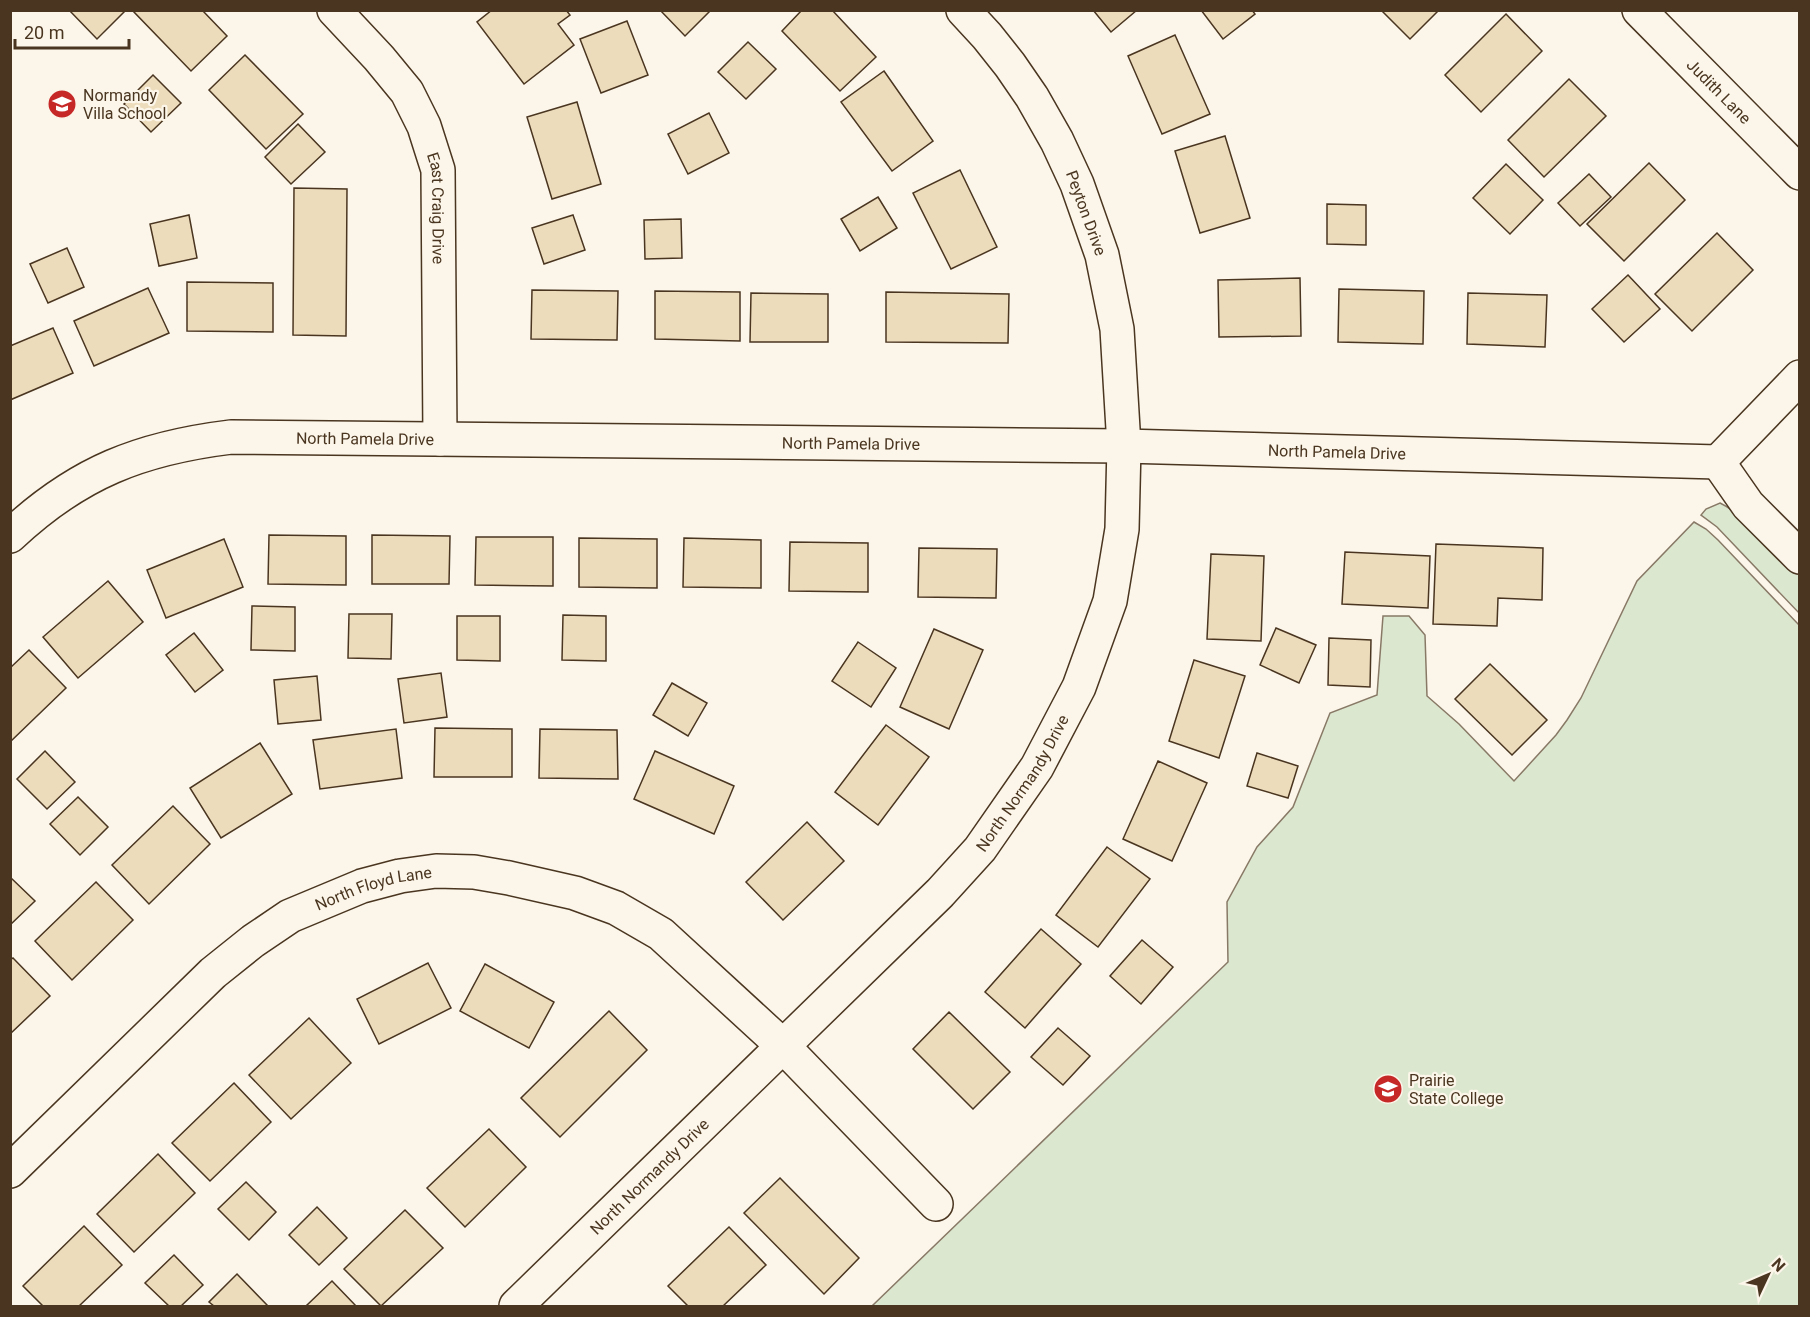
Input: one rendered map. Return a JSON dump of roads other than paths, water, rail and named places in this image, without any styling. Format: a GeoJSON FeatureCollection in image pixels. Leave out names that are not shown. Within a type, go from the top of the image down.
{"type":"FeatureCollection","features":[{"type":"Feature","properties":{"kind":"street","name":"East Craig Drive"},"geometry":{"type":"LineString","coordinates":[[334,10],[407,92],[424,126],[438,170],[440,439]]}},
{"type":"Feature","properties":{"kind":"street","name":"Peyton Drive"},"geometry":{"type":"LineString","coordinates":[[963,10],[987,36],[1032,97],[1057,141],[1077,184],[1102,255],[1117,329],[1124,446]]}},
{"type":"Feature","properties":{"kind":"street","name":"Judith Lane"},"geometry":{"type":"LineString","coordinates":[[1639,10],[1800,173]]}},
{"type":"Feature","properties":{"kind":"street"},"geometry":{"type":"LineString","coordinates":[[1800,377],[1718,462],[1748,505],[1800,556]]}},
{"type":"Feature","properties":{"kind":"street","name":"North Pamela Drive"},"geometry":{"type":"LineString","coordinates":[[10,536],[39,510],[97,472],[158,450],[191,442],[231,437],[1124,446],[1718,462]]}},
{"type":"Feature","properties":{"kind":"street","name":"North Normandy Drive"},"geometry":{"type":"LineString","coordinates":[[516,1306],[940,893],[972,857],[1037,767],[1078,687],[1110,602],[1122,529],[1124,446]]}},
{"type":"Feature","properties":{"kind":"street","name":"North Floyd Lane"},"geometry":{"type":"LineString","coordinates":[[10,1171],[213,973],[253,941],[290,916],[363,886],[400,876],[436,872],[474,873],[509,878],[575,893],[616,908],[661,934],[783,1046]]}},
{"type":"Feature","properties":{"kind":"street"},"geometry":{"type":"LineString","coordinates":[[783,1046],[936,1204]]}},
{"type":"Feature","properties":{"kind":"place","name":"Normandy Villa School"},"geometry":{"type":"Point","coordinates":[62,104]}},
{"type":"Feature","properties":{"kind":"place","name":"Prairie State College"},"geometry":{"type":"Point","coordinates":[1388,1089]}}]}
